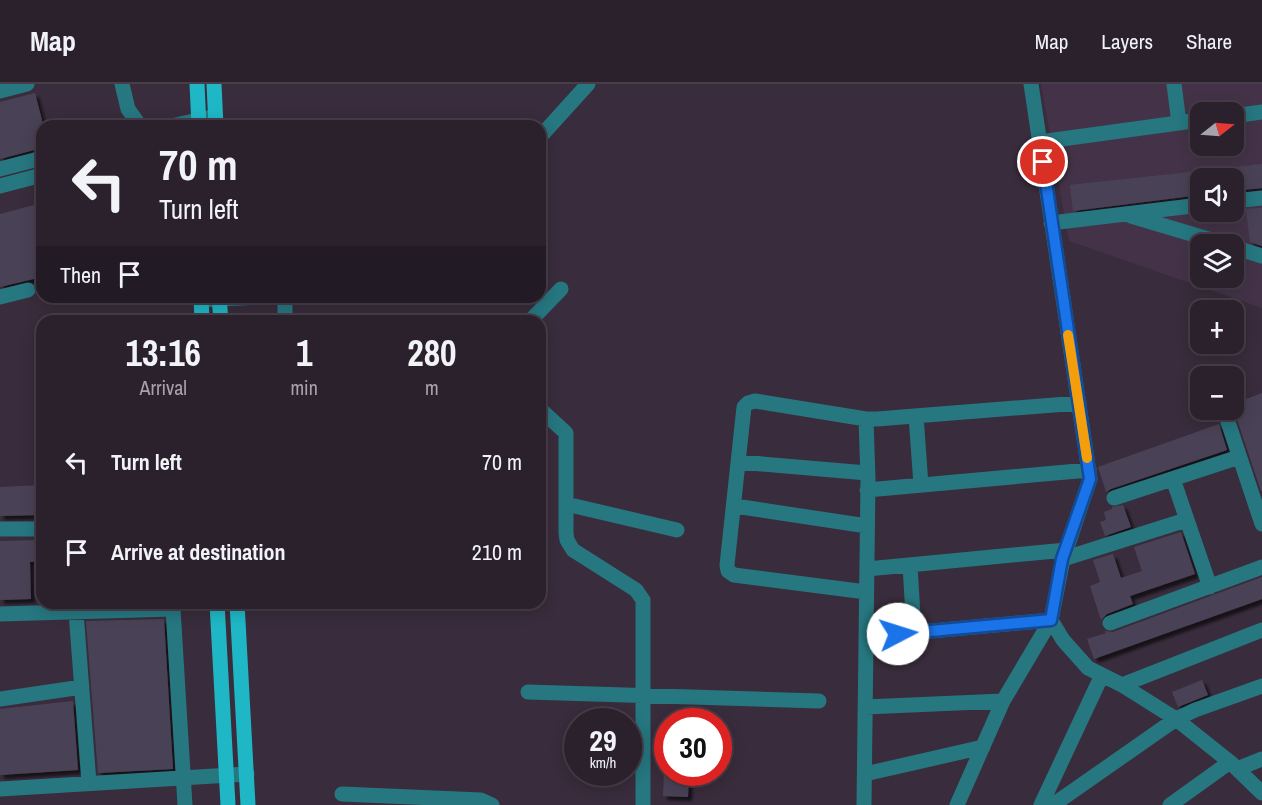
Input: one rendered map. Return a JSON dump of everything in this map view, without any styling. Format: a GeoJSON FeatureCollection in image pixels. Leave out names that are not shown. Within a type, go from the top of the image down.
{"type":"FeatureCollection","features":[{"type":"Feature","properties":{"kind":"main road"},"geometry":{"type":"LineString","coordinates":[[197,84],[199,120]]}},
{"type":"Feature","properties":{"kind":"main road"},"geometry":{"type":"LineString","coordinates":[[214,84],[216,120]]}},
{"type":"Feature","properties":{"kind":"main road"},"geometry":{"type":"LineString","coordinates":[[217,609],[228,805]]}},
{"type":"Feature","properties":{"kind":"main road"},"geometry":{"type":"LineString","coordinates":[[237,609],[248,805]]}},
{"type":"Feature","properties":{"kind":"street"},"geometry":{"type":"LineString","coordinates":[[0,91],[27,84]]}},
{"type":"Feature","properties":{"kind":"street"},"geometry":{"type":"LineString","coordinates":[[122,84],[128,109],[136,120]]}},
{"type":"Feature","properties":{"kind":"street"},"geometry":{"type":"LineString","coordinates":[[546,130],[588,84]]}},
{"type":"Feature","properties":{"kind":"street"},"geometry":{"type":"LineString","coordinates":[[957,805],[1003,701],[1051,620],[1064,554],[1090,479],[1031,84]]}},
{"type":"Feature","properties":{"kind":"street"},"geometry":{"type":"LineString","coordinates":[[1174,84],[1179,123]]}},
{"type":"Feature","properties":{"kind":"street"},"geometry":{"type":"LineString","coordinates":[[1244,114],[1262,112]]}},
{"type":"Feature","properties":{"kind":"street"},"geometry":{"type":"LineString","coordinates":[[1040,142],[1190,121]]}},
{"type":"Feature","properties":{"kind":"street"},"geometry":{"type":"LineString","coordinates":[[0,168],[36,159]]}},
{"type":"Feature","properties":{"kind":"street"},"geometry":{"type":"LineString","coordinates":[[0,186],[36,177]]}},
{"type":"Feature","properties":{"kind":"street"},"geometry":{"type":"LineString","coordinates":[[1244,200],[1262,198]]}},
{"type":"Feature","properties":{"kind":"street"},"geometry":{"type":"LineString","coordinates":[[1051,223],[1190,206]]}},
{"type":"Feature","properties":{"kind":"street"},"geometry":{"type":"LineString","coordinates":[[1125,214],[1192,234]]}},
{"type":"Feature","properties":{"kind":"street"},"geometry":{"type":"LineString","coordinates":[[1244,250],[1262,256]]}},
{"type":"Feature","properties":{"kind":"street"},"geometry":{"type":"LineString","coordinates":[[536,315],[561,289]]}},
{"type":"Feature","properties":{"kind":"street"},"geometry":{"type":"LineString","coordinates":[[0,297],[28,290]]}},
{"type":"Feature","properties":{"kind":"street"},"geometry":{"type":"LineString","coordinates":[[867,592],[734,575],[728,571],[744,407],[748,403],[755,401],[866,419],[1078,403]]}},
{"type":"Feature","properties":{"kind":"street"},"geometry":{"type":"LineString","coordinates":[[546,415],[566,433],[566,533],[570,546],[636,590],[641,595],[644,606],[643,805]]}},
{"type":"Feature","properties":{"kind":"street"},"geometry":{"type":"LineString","coordinates":[[916,416],[921,485]]}},
{"type":"Feature","properties":{"kind":"street"},"geometry":{"type":"LineString","coordinates":[[864,805],[867,592],[866,419]]}},
{"type":"Feature","properties":{"kind":"street"},"geometry":{"type":"LineString","coordinates":[[1228,422],[1239,457],[1256,489],[1262,524]]}},
{"type":"Feature","properties":{"kind":"street"},"geometry":{"type":"LineString","coordinates":[[1114,498],[1239,457]]}},
{"type":"Feature","properties":{"kind":"street"},"geometry":{"type":"LineString","coordinates":[[739,462],[867,473]]}},
{"type":"Feature","properties":{"kind":"street"},"geometry":{"type":"LineString","coordinates":[[867,490],[1089,470]]}},
{"type":"Feature","properties":{"kind":"street"},"geometry":{"type":"LineString","coordinates":[[1173,479],[1210,587]]}},
{"type":"Feature","properties":{"kind":"street"},"geometry":{"type":"LineString","coordinates":[[566,504],[677,530]]}},
{"type":"Feature","properties":{"kind":"street"},"geometry":{"type":"LineString","coordinates":[[735,506],[867,526]]}},
{"type":"Feature","properties":{"kind":"street"},"geometry":{"type":"LineString","coordinates":[[867,569],[1064,554],[1186,520]]}},
{"type":"Feature","properties":{"kind":"street"},"geometry":{"type":"LineString","coordinates":[[0,529],[36,529]]}},
{"type":"Feature","properties":{"kind":"street"},"geometry":{"type":"LineString","coordinates":[[910,565],[914,633]]}},
{"type":"Feature","properties":{"kind":"street"},"geometry":{"type":"LineString","coordinates":[[1110,623],[1262,567]]}},
{"type":"Feature","properties":{"kind":"street"},"geometry":{"type":"LineString","coordinates":[[0,614],[173,609],[185,805]]}},
{"type":"Feature","properties":{"kind":"street"},"geometry":{"type":"LineString","coordinates":[[76,612],[89,783]]}},
{"type":"Feature","properties":{"kind":"street"},"geometry":{"type":"LineString","coordinates":[[866,637],[1051,620]]}},
{"type":"Feature","properties":{"kind":"street"},"geometry":{"type":"LineString","coordinates":[[1051,620],[1063,640],[1088,668],[1122,685],[1176,719],[1234,766],[1262,793]]}},
{"type":"Feature","properties":{"kind":"street"},"geometry":{"type":"LineString","coordinates":[[1122,685],[1262,630]]}},
{"type":"Feature","properties":{"kind":"street"},"geometry":{"type":"LineString","coordinates":[[1041,805],[1102,675]]}},
{"type":"Feature","properties":{"kind":"street"},"geometry":{"type":"LineString","coordinates":[[1053,805],[1176,719],[1262,686]]}},
{"type":"Feature","properties":{"kind":"street"},"geometry":{"type":"LineString","coordinates":[[0,699],[82,687]]}},
{"type":"Feature","properties":{"kind":"street"},"geometry":{"type":"LineString","coordinates":[[528,693],[819,701]]}},
{"type":"Feature","properties":{"kind":"street"},"geometry":{"type":"LineString","coordinates":[[865,707],[1003,701]]}},
{"type":"Feature","properties":{"kind":"street"},"geometry":{"type":"LineString","coordinates":[[865,774],[983,747]]}},
{"type":"Feature","properties":{"kind":"street"},"geometry":{"type":"LineString","coordinates":[[1170,805],[1234,766],[1262,759]]}},
{"type":"Feature","properties":{"kind":"street"},"geometry":{"type":"LineString","coordinates":[[0,789],[247,774]]}},
{"type":"Feature","properties":{"kind":"street"},"geometry":{"type":"LineString","coordinates":[[342,794],[481,800],[492,805]]}},
{"type":"Feature","properties":{"kind":"shaded area"},"geometry":{"type":"Polygon","coordinates":[[[1041,84],[1262,84],[1262,308],[1204,288],[1244,288],[1244,234],[1190,234],[1190,283],[1069,241],[1041,84]]]}},
{"type":"Feature","properties":{"kind":"building"},"geometry":{"type":"Polygon","coordinates":[[[35,93],[42,120],[36,120],[36,150],[0,159],[0,102],[35,93]]]}},
{"type":"Feature","properties":{"kind":"building"},"geometry":{"type":"Polygon","coordinates":[[[1262,164],[1262,188],[1244,190],[1244,168],[1227,168],[1262,164]]]}},
{"type":"Feature","properties":{"kind":"building"},"geometry":{"type":"Polygon","coordinates":[[[1190,172],[1190,196],[1073,211],[1070,185],[1190,172]]]}},
{"type":"Feature","properties":{"kind":"building"},"geometry":{"type":"Polygon","coordinates":[[[36,205],[36,278],[0,287],[0,214],[36,205]]]}},
{"type":"Feature","properties":{"kind":"building"},"geometry":{"type":"Polygon","coordinates":[[[1262,208],[1262,246],[1250,242],[1246,209],[1262,208]]]}},
{"type":"Feature","properties":{"kind":"building"},"geometry":{"type":"Polygon","coordinates":[[[1262,393],[1262,491],[1237,420],[1244,420],[1244,400],[1262,393]]]}},
{"type":"Feature","properties":{"kind":"building"},"geometry":{"type":"Polygon","coordinates":[[[1219,424],[1227,450],[1106,492],[1098,467],[1219,424]]]}},
{"type":"Feature","properties":{"kind":"building"},"geometry":{"type":"Polygon","coordinates":[[[36,485],[36,515],[0,516],[0,487],[36,485]]]}},
{"type":"Feature","properties":{"kind":"building"},"geometry":{"type":"Polygon","coordinates":[[[1123,505],[1131,527],[1105,536],[1100,522],[1106,520],[1104,512],[1112,507],[1123,505]]]}},
{"type":"Feature","properties":{"kind":"building"},"geometry":{"type":"Polygon","coordinates":[[[1181,532],[1195,574],[1130,596],[1133,604],[1107,614],[1101,620],[1090,586],[1100,582],[1093,560],[1113,554],[1121,578],[1142,571],[1134,547],[1181,532]]]}},
{"type":"Feature","properties":{"kind":"building"},"geometry":{"type":"Polygon","coordinates":[[[36,540],[36,562],[30,562],[31,599],[0,600],[0,541],[36,540]]]}},
{"type":"Feature","properties":{"kind":"building"},"geometry":{"type":"Polygon","coordinates":[[[1262,577],[1262,599],[1094,659],[1087,639],[1106,633],[1105,631],[1113,632],[1262,577]]]}},
{"type":"Feature","properties":{"kind":"building"},"geometry":{"type":"Polygon","coordinates":[[[164,619],[173,769],[98,773],[86,621],[164,619]]]}},
{"type":"Feature","properties":{"kind":"building"},"geometry":{"type":"Polygon","coordinates":[[[1202,680],[1208,695],[1178,707],[1172,692],[1202,680]]]}},
{"type":"Feature","properties":{"kind":"building"},"geometry":{"type":"Polygon","coordinates":[[[73,701],[78,770],[0,775],[0,709],[73,701]]]}},
{"type":"Feature","properties":{"kind":"building"},"geometry":{"type":"Polygon","coordinates":[[[663,786],[688,786],[688,797],[663,796],[663,786]]]}},
{"type":"Feature","properties":{"kind":"slow traffic"},"geometry":{"type":"LineString","coordinates":[[1068,335],[1087,458]]}},
{"type":"Feature","properties":{"kind":"route"},"geometry":{"type":"LineString","coordinates":[[898,634],[1051,620],[1062,559],[1090,479],[1043,162]]}}]}
